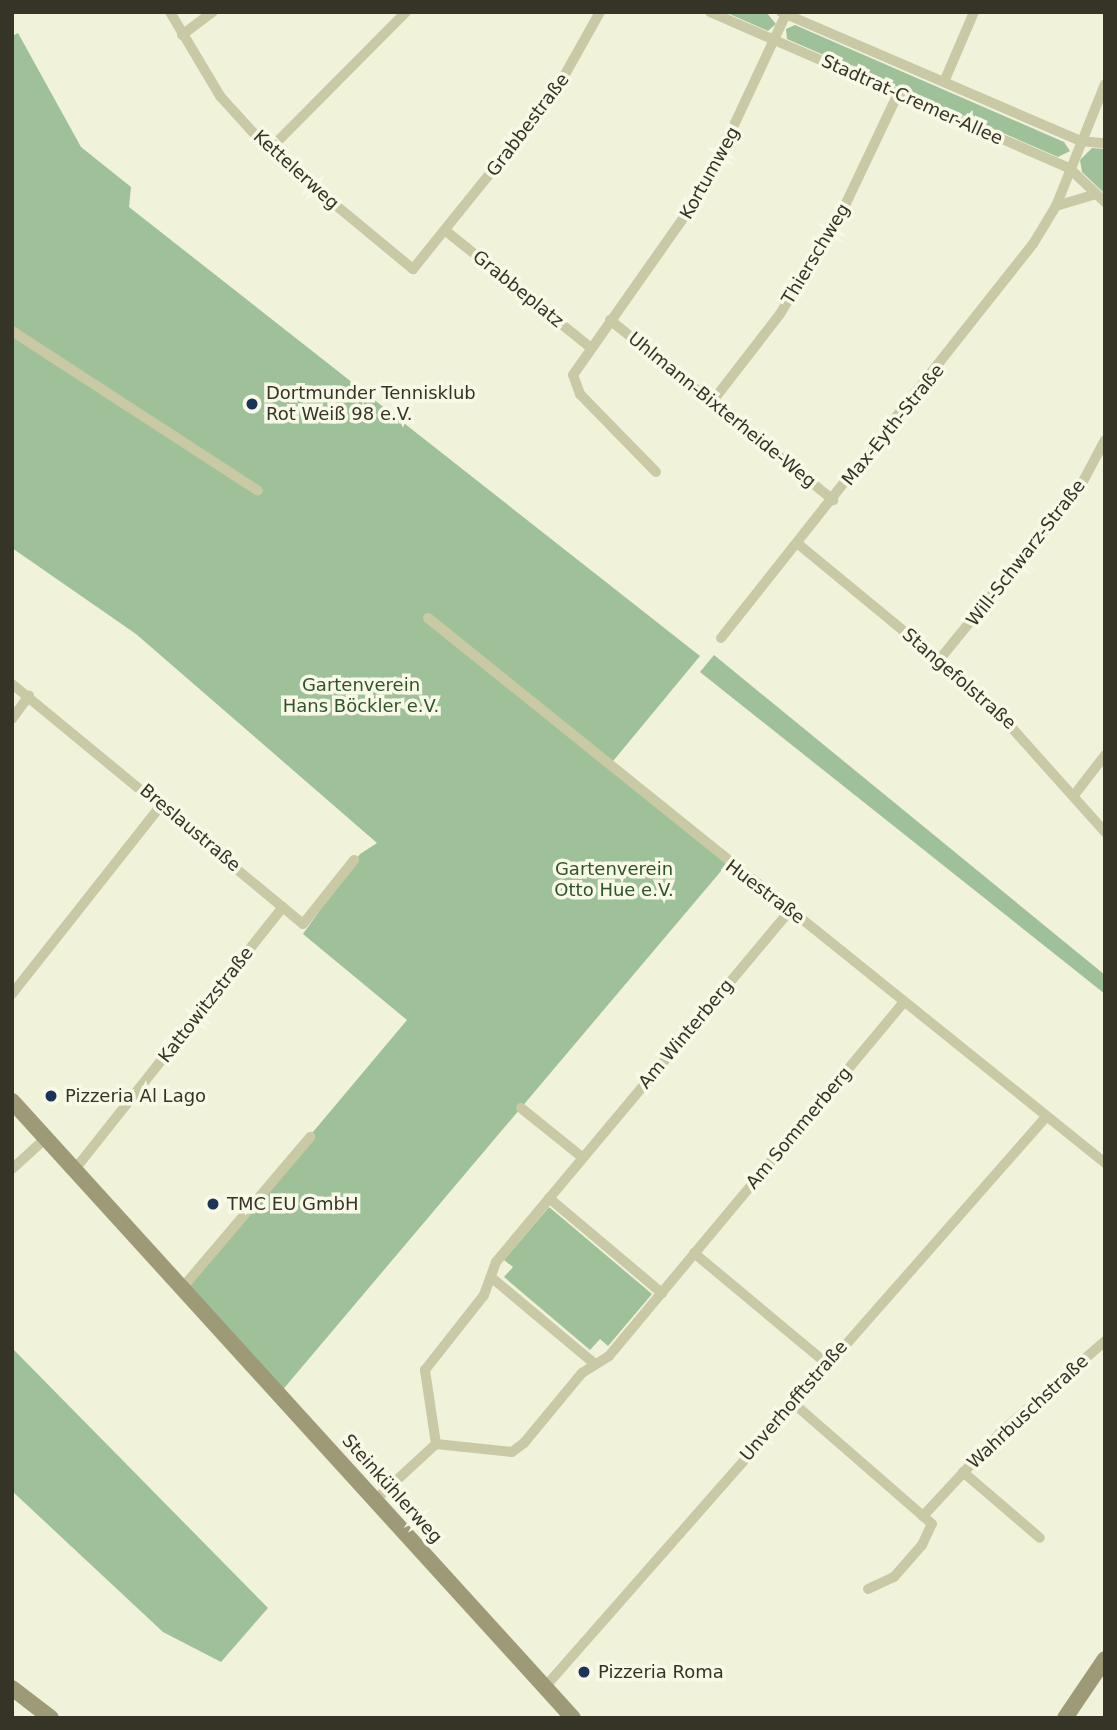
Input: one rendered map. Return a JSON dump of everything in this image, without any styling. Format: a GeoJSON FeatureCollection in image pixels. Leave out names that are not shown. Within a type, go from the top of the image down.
{"type":"FeatureCollection","features":[{"type":"Feature","properties":{"kind":"street","name":"Kettelerweg"},"geometry":{"type":"LineString","coordinates":[[170,12],[220,96],[269,150],[413,269],[446,231]]}},
{"type":"Feature","properties":{"kind":"street"},"geometry":{"type":"LineString","coordinates":[[182,35],[213,12]]}},
{"type":"Feature","properties":{"kind":"street"},"geometry":{"type":"LineString","coordinates":[[269,150],[406,12]]}},
{"type":"Feature","properties":{"kind":"street","name":"Grabbestraße"},"geometry":{"type":"LineString","coordinates":[[446,231],[554,94],[600,12]]}},
{"type":"Feature","properties":{"kind":"street","name":"Stadtrat-Cremer-Allee"},"geometry":{"type":"LineString","coordinates":[[710,12],[1069,168],[1101,198]]}},
{"type":"Feature","properties":{"kind":"street"},"geometry":{"type":"LineString","coordinates":[[944,82],[974,12]]}},
{"type":"Feature","properties":{"kind":"street","name":"Stadtrat-Cremer-Allee"},"geometry":{"type":"LineString","coordinates":[[785,13],[1080,141],[1105,143]]}},
{"type":"Feature","properties":{"kind":"street","name":"Kortumweg"},"geometry":{"type":"LineString","coordinates":[[610,320],[705,187],[785,13]]}},
{"type":"Feature","properties":{"kind":"street","name":"Max-Eyth-Straße"},"geometry":{"type":"LineString","coordinates":[[721,638],[1026,254],[1056,206],[1105,84]]}},
{"type":"Feature","properties":{"kind":"street","name":"Thierschweg"},"geometry":{"type":"LineString","coordinates":[[712,402],[780,314],[839,218],[898,94]]}},
{"type":"Feature","properties":{"kind":"street"},"geometry":{"type":"LineString","coordinates":[[1056,206],[1101,198]]}},
{"type":"Feature","properties":{"kind":"street","name":"Grabbeplatz"},"geometry":{"type":"LineString","coordinates":[[446,231],[590,347]]}},
{"type":"Feature","properties":{"kind":"street"},"geometry":{"type":"LineString","coordinates":[[610,320],[573,375],[580,394],[656,472]]}},
{"type":"Feature","properties":{"kind":"street","name":"Uhlmann-Bixterheide-Weg"},"geometry":{"type":"LineString","coordinates":[[610,320],[833,500]]}},
{"type":"Feature","properties":{"kind":"street"},"geometry":{"type":"LineString","coordinates":[[12,331],[258,491]]}},
{"type":"Feature","properties":{"kind":"street","name":"Will-Schwarz-Straße"},"geometry":{"type":"LineString","coordinates":[[939,660],[1080,487],[1105,440]]}},
{"type":"Feature","properties":{"kind":"street","name":"Stangefolstraße"},"geometry":{"type":"LineString","coordinates":[[797,543],[939,660],[1027,740],[1105,832]]}},
{"type":"Feature","properties":{"kind":"street","name":"Huestraße"},"geometry":{"type":"LineString","coordinates":[[428,618],[1105,1164]]}},
{"type":"Feature","properties":{"kind":"street","name":"Breslaustraße"},"geometry":{"type":"LineString","coordinates":[[12,684],[303,924],[354,860]]}},
{"type":"Feature","properties":{"kind":"street"},"geometry":{"type":"LineString","coordinates":[[12,719],[29,696]]}},
{"type":"Feature","properties":{"kind":"street"},"geometry":{"type":"LineString","coordinates":[[1075,794],[1105,755]]}},
{"type":"Feature","properties":{"kind":"street"},"geometry":{"type":"LineString","coordinates":[[12,994],[161,805]]}},
{"type":"Feature","properties":{"kind":"street","name":"Kattowitzstraße"},"geometry":{"type":"LineString","coordinates":[[76,1168],[283,907]]}},
{"type":"Feature","properties":{"kind":"street","name":"Am Winterberg"},"geometry":{"type":"LineString","coordinates":[[436,1444],[425,1402],[425,1370],[492,1278],[496,1262],[790,910]]}},
{"type":"Feature","properties":{"kind":"street","name":"Am Sommerberg"},"geometry":{"type":"LineString","coordinates":[[436,1444],[512,1452],[662,1293],[904,1002]]}},
{"type":"Feature","properties":{"kind":"street","name":"Steinkühlerweg"},"geometry":{"type":"LineString","coordinates":[[12,1101],[76,1168],[573,1718]]}},
{"type":"Feature","properties":{"kind":"street"},"geometry":{"type":"LineString","coordinates":[[521,1108],[582,1157]]}},
{"type":"Feature","properties":{"kind":"street","name":"Unverhofftstraße"},"geometry":{"type":"LineString","coordinates":[[545,1687],[792,1402],[1046,1116]]}},
{"type":"Feature","properties":{"kind":"street"},"geometry":{"type":"LineString","coordinates":[[12,1169],[47,1137]]}},
{"type":"Feature","properties":{"kind":"street"},"geometry":{"type":"LineString","coordinates":[[183,1287],[310,1137]]}},
{"type":"Feature","properties":{"kind":"street"},"geometry":{"type":"LineString","coordinates":[[549,1198],[662,1293]]}},
{"type":"Feature","properties":{"kind":"street"},"geometry":{"type":"LineString","coordinates":[[694,1253],[827,1364]]}},
{"type":"Feature","properties":{"kind":"street"},"geometry":{"type":"LineString","coordinates":[[492,1278],[595,1364]]}},
{"type":"Feature","properties":{"kind":"street","name":"Wahrbuschstraße"},"geometry":{"type":"LineString","coordinates":[[923,1516],[963,1472],[1105,1341]]}},
{"type":"Feature","properties":{"kind":"street"},"geometry":{"type":"LineString","coordinates":[[792,1402],[932,1524],[922,1545],[894,1577],[868,1590]]}},
{"type":"Feature","properties":{"kind":"street"},"geometry":{"type":"LineString","coordinates":[[375,1500],[436,1444]]}},
{"type":"Feature","properties":{"kind":"street"},"geometry":{"type":"LineString","coordinates":[[963,1472],[1040,1538]]}},
{"type":"Feature","properties":{"kind":"street"},"geometry":{"type":"LineString","coordinates":[[1065,1718],[1105,1659]]}},
{"type":"Feature","properties":{"kind":"street"},"geometry":{"type":"LineString","coordinates":[[12,1688],[51,1718]]}},
{"type":"Feature","properties":{"kind":"green space"},"geometry":{"type":"Polygon","coordinates":[[[725,12],[766,12],[776,24],[768,31],[725,12]]]}},
{"type":"Feature","properties":{"kind":"green space"},"geometry":{"type":"Polygon","coordinates":[[[795,25],[1064,142],[1070,151],[1058,157],[787,39],[786,29],[795,25]]]}},
{"type":"Feature","properties":{"kind":"green space"},"geometry":{"type":"Polygon","coordinates":[[[18,33],[81,147],[131,187],[129,207],[700,656],[609,766],[727,864],[280,1393],[183,1287],[407,1020],[303,934],[360,854],[377,843],[136,634],[12,548],[12,36],[18,33]]]}},
{"type":"Feature","properties":{"kind":"green space"},"geometry":{"type":"Polygon","coordinates":[[[1092,148],[1105,149],[1105,194],[1082,172],[1080,160],[1092,148]]]}},
{"type":"Feature","properties":{"kind":"green space"},"geometry":{"type":"Polygon","coordinates":[[[714,655],[1105,975],[1105,994],[700,672],[714,655]]]}},
{"type":"Feature","properties":{"kind":"green space"},"geometry":{"type":"Polygon","coordinates":[[[549,1207],[652,1294],[608,1346],[600,1339],[590,1350],[504,1277],[513,1267],[504,1260],[549,1207]]]}},
{"type":"Feature","properties":{"kind":"green space"},"geometry":{"type":"Polygon","coordinates":[[[12,1348],[268,1608],[221,1662],[163,1632],[12,1491],[12,1348]]]}},
{"type":"Feature","properties":{"kind":"place","name":"Dortmunder Tennisklub Rot Weiß 98 e.V."},"geometry":{"type":"Point","coordinates":[252,404]}},
{"type":"Feature","properties":{"kind":"place","name":"Pizzeria Al Lago"},"geometry":{"type":"Point","coordinates":[51,1096]}},
{"type":"Feature","properties":{"kind":"place","name":"TMC EU GmbH"},"geometry":{"type":"Point","coordinates":[213,1204]}},
{"type":"Feature","properties":{"kind":"place","name":"Pizzeria Roma"},"geometry":{"type":"Point","coordinates":[584,1672]}},
{"type":"Feature","properties":{"kind":"park label","name":"Gartenverein Hans Böckler e.V."},"geometry":{"type":"Point","coordinates":[361,696]}},
{"type":"Feature","properties":{"kind":"park label","name":"Gartenverein Otto Hue e.V."},"geometry":{"type":"Point","coordinates":[614,880]}}]}
